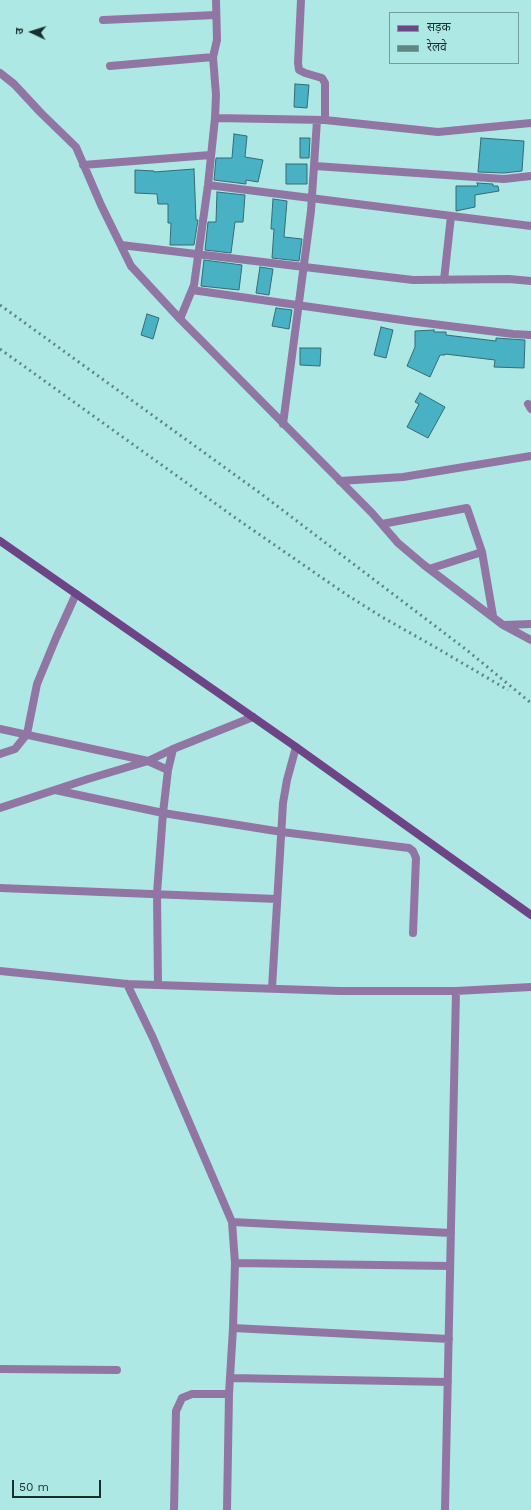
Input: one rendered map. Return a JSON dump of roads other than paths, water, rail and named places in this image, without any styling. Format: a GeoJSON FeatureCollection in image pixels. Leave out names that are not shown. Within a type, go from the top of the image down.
{"type":"FeatureCollection","features":[{"type":"Feature","properties":{"kind":"street"},"geometry":{"type":"LineString","coordinates":[[180,319],[194,285],[208,185],[215,118],[213,57],[217,40],[216,0]]}},
{"type":"Feature","properties":{"kind":"street"},"geometry":{"type":"LineString","coordinates":[[283,424],[304,268],[325,83],[322,78],[300,70],[298,63],[301,0]]}},
{"type":"Feature","properties":{"kind":"street"},"geometry":{"type":"LineString","coordinates":[[103,20],[216,15]]}},
{"type":"Feature","properties":{"kind":"street"},"geometry":{"type":"LineString","coordinates":[[110,66],[213,57]]}},
{"type":"Feature","properties":{"kind":"street"},"geometry":{"type":"LineString","coordinates":[[0,73],[14,84],[76,147],[131,266],[180,319],[382,524],[398,543],[429,569],[503,625],[531,640]]}},
{"type":"Feature","properties":{"kind":"street"},"geometry":{"type":"LineString","coordinates":[[215,118],[321,120],[438,132],[531,123]]}},
{"type":"Feature","properties":{"kind":"street"},"geometry":{"type":"LineString","coordinates":[[83,165],[210,155]]}},
{"type":"Feature","properties":{"kind":"street"},"geometry":{"type":"LineString","coordinates":[[315,166],[504,179],[531,176]]}},
{"type":"Feature","properties":{"kind":"street"},"geometry":{"type":"LineString","coordinates":[[208,185],[531,226]]}},
{"type":"Feature","properties":{"kind":"street"},"geometry":{"type":"LineString","coordinates":[[444,280],[451,216]]}},
{"type":"Feature","properties":{"kind":"street"},"geometry":{"type":"LineString","coordinates":[[121,245],[413,280],[509,279],[531,281]]}},
{"type":"Feature","properties":{"kind":"street"},"geometry":{"type":"LineString","coordinates":[[192,290],[299,306],[513,334],[531,335]]}},
{"type":"Feature","properties":{"kind":"street"},"geometry":{"type":"LineString","coordinates":[[340,481],[403,477],[531,456]]}},
{"type":"Feature","properties":{"kind":"street"},"geometry":{"type":"LineString","coordinates":[[382,524],[467,508],[482,552],[493,616]]}},
{"type":"Feature","properties":{"kind":"street"},"geometry":{"type":"LineString","coordinates":[[0,541],[296,747],[531,915]]}},
{"type":"Feature","properties":{"kind":"street"},"geometry":{"type":"LineString","coordinates":[[429,569],[482,552]]}},
{"type":"Feature","properties":{"kind":"street"},"geometry":{"type":"LineString","coordinates":[[0,754],[15,749],[26,734],[37,684],[76,594]]}},
{"type":"Feature","properties":{"kind":"street"},"geometry":{"type":"LineString","coordinates":[[503,625],[531,624]]}},
{"type":"Feature","properties":{"kind":"street"},"geometry":{"type":"LineString","coordinates":[[0,808],[148,762],[173,749],[253,717]]}},
{"type":"Feature","properties":{"kind":"street"},"geometry":{"type":"LineString","coordinates":[[0,729],[148,762],[168,770]]}},
{"type":"Feature","properties":{"kind":"street"},"geometry":{"type":"LineString","coordinates":[[272,988],[283,802],[296,747]]}},
{"type":"Feature","properties":{"kind":"street"},"geometry":{"type":"LineString","coordinates":[[158,985],[158,893],[163,813],[168,770],[173,749]]}},
{"type":"Feature","properties":{"kind":"street"},"geometry":{"type":"LineString","coordinates":[[55,790],[163,813],[282,832],[402,847],[413,850],[416,858],[413,933]]}},
{"type":"Feature","properties":{"kind":"street"},"geometry":{"type":"LineString","coordinates":[[0,888],[158,893],[277,899]]}},
{"type":"Feature","properties":{"kind":"street"},"geometry":{"type":"LineString","coordinates":[[0,971],[128,984],[340,991],[456,991],[531,987]]}},
{"type":"Feature","properties":{"kind":"street"},"geometry":{"type":"LineString","coordinates":[[128,984],[153,1038],[232,1222],[235,1263],[229,1394],[227,1510]]}},
{"type":"Feature","properties":{"kind":"street"},"geometry":{"type":"LineString","coordinates":[[445,1510],[456,991]]}},
{"type":"Feature","properties":{"kind":"street"},"geometry":{"type":"LineString","coordinates":[[232,1222],[451,1233]]}},
{"type":"Feature","properties":{"kind":"street"},"geometry":{"type":"LineString","coordinates":[[235,1263],[450,1266]]}},
{"type":"Feature","properties":{"kind":"street"},"geometry":{"type":"LineString","coordinates":[[233,1328],[448,1339]]}},
{"type":"Feature","properties":{"kind":"street"},"geometry":{"type":"LineString","coordinates":[[0,1369],[117,1370]]}},
{"type":"Feature","properties":{"kind":"street"},"geometry":{"type":"LineString","coordinates":[[230,1378],[448,1382]]}},
{"type":"Feature","properties":{"kind":"street"},"geometry":{"type":"LineString","coordinates":[[174,1510],[176,1411],[182,1398],[192,1394],[229,1394]]}},
{"type":"Feature","properties":{"kind":"railway"},"geometry":{"type":"LineString","coordinates":[[0,305],[260,493],[468,651],[531,703]]}},
{"type":"Feature","properties":{"kind":"railway"},"geometry":{"type":"LineString","coordinates":[[0,349],[237,519],[347,595],[508,690]]}}]}
